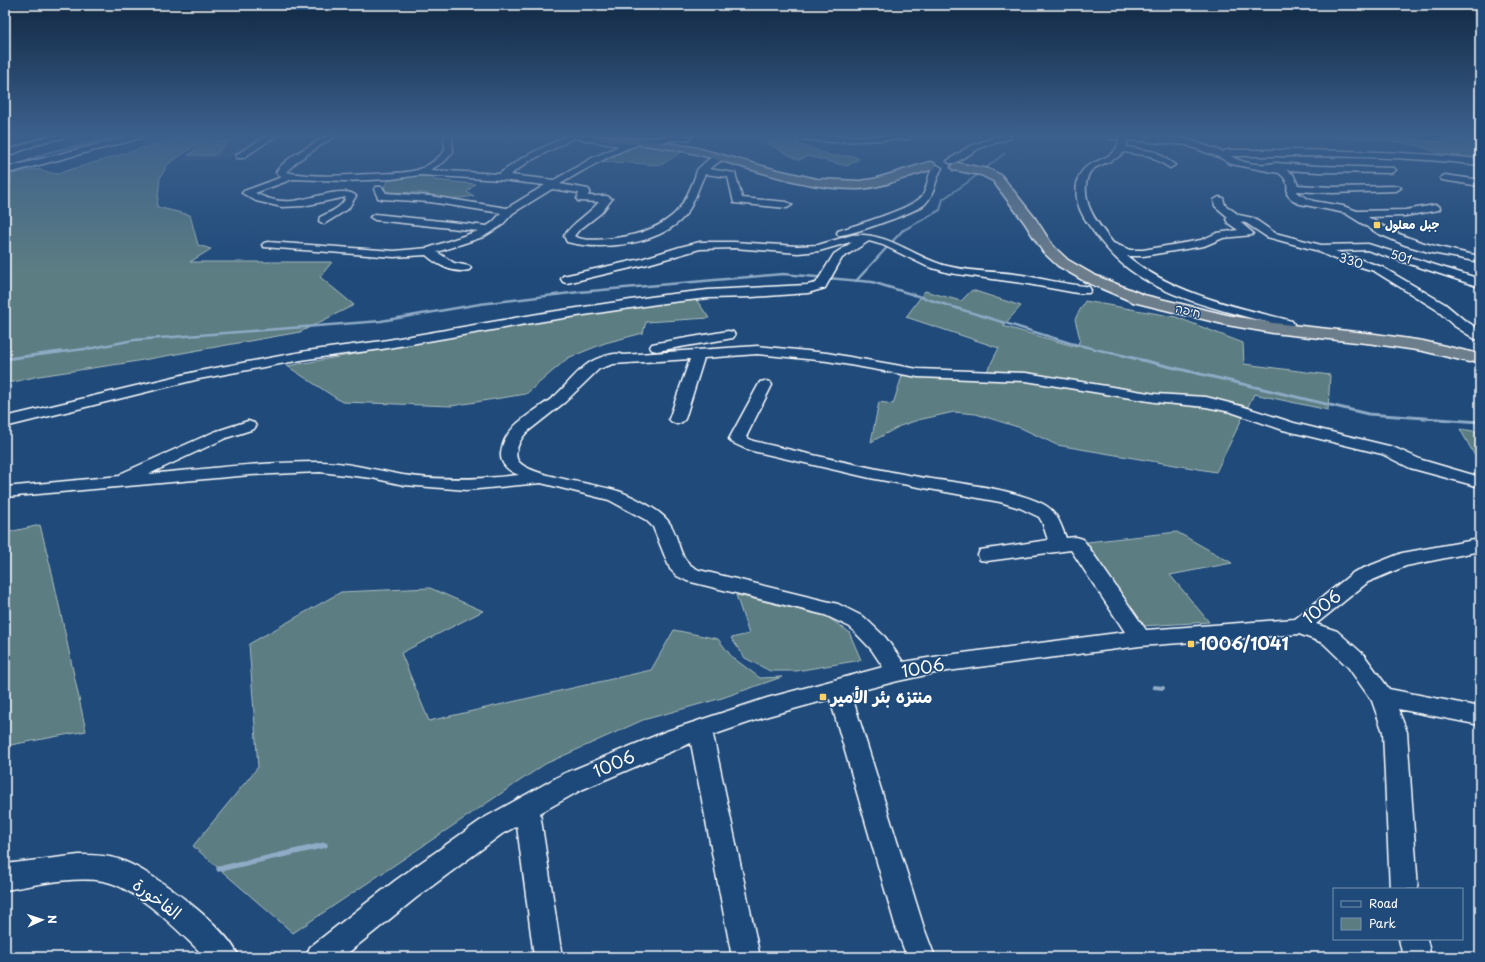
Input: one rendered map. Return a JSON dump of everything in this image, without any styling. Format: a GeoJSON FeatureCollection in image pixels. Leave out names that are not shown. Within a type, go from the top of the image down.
{"type":"FeatureCollection","features":[{"type":"Feature","properties":{"kind":"highway"},"geometry":{"type":"LineString","coordinates":[[809,181],[835,184],[874,183],[882,181]]}},
{"type":"Feature","properties":{"kind":"highway"},"geometry":{"type":"LineString","coordinates":[[835,181],[866,181]]}},
{"type":"Feature","properties":{"kind":"highway","name":"חיפה"},"geometry":{"type":"LineString","coordinates":[[999,181],[1030,221],[1048,249],[1063,263],[1095,281],[1139,299],[1227,320],[1273,328],[1367,338],[1423,346],[1475,350]]}},
{"type":"Feature","properties":{"kind":"highway","name":"חיפה"},"geometry":{"type":"LineString","coordinates":[[1008,181],[1058,249],[1074,262],[1098,277],[1145,296],[1287,324],[1352,330],[1475,350]]}},
{"type":"Feature","properties":{"kind":"street"},"geometry":{"type":"LineString","coordinates":[[280,181],[247,193],[272,204],[285,205],[338,195],[346,194],[351,196],[351,199],[340,211],[324,219],[324,221]]}},
{"type":"Feature","properties":{"kind":"street"},"geometry":{"type":"LineString","coordinates":[[530,181],[554,184],[585,191],[582,199],[607,199],[598,211],[574,229],[569,236],[571,240],[580,242],[606,243],[634,238],[663,229],[672,223],[686,206],[697,181]]}},
{"type":"Feature","properties":{"kind":"street"},"geometry":{"type":"LineString","coordinates":[[268,245],[394,254],[429,251],[479,235],[489,229],[509,211],[522,202],[559,181]]}},
{"type":"Feature","properties":{"kind":"street"},"geometry":{"type":"LineString","coordinates":[[733,181],[738,201],[787,205]]}},
{"type":"Feature","properties":{"kind":"street"},"geometry":{"type":"LineString","coordinates":[[810,249],[815,242],[870,224],[920,204],[928,195],[932,181]]}},
{"type":"Feature","properties":{"kind":"street"},"geometry":{"type":"LineString","coordinates":[[1081,181],[1084,211],[1100,234],[1123,259],[1150,279],[1236,313]]}},
{"type":"Feature","properties":{"kind":"street"},"geometry":{"type":"LineString","coordinates":[[1291,181],[1294,188],[1292,194],[1299,200],[1355,214],[1386,233],[1412,244],[1441,252],[1480,259]]}},
{"type":"Feature","properties":{"kind":"street"},"geometry":{"type":"LineString","coordinates":[[1465,181],[1480,183]]}},
{"type":"Feature","properties":{"kind":"street"},"geometry":{"type":"LineString","coordinates":[[1294,188],[1332,190],[1396,188]]}},
{"type":"Feature","properties":{"kind":"street"},"geometry":{"type":"LineString","coordinates":[[379,189],[382,196],[430,199],[509,211]]}},
{"type":"Feature","properties":{"kind":"street","name":"330"},"geometry":{"type":"LineString","coordinates":[[1219,200],[1220,206],[1236,218],[1250,220],[1276,237],[1319,248],[1336,256],[1378,270],[1441,307],[1458,322],[1475,350]]}},
{"type":"Feature","properties":{"kind":"street"},"geometry":{"type":"LineString","coordinates":[[1355,214],[1405,213],[1435,208]]}},
{"type":"Feature","properties":{"kind":"street"},"geometry":{"type":"LineString","coordinates":[[375,217],[489,229]]}},
{"type":"Feature","properties":{"kind":"street"},"geometry":{"type":"LineString","coordinates":[[1110,245],[1128,253],[1143,253],[1204,243],[1222,235],[1248,233],[1231,219],[1236,218]]}},
{"type":"Feature","properties":{"kind":"street"},"geometry":{"type":"LineString","coordinates":[[5,422],[199,375],[307,355],[382,345],[544,317],[664,299],[708,294],[808,289],[821,285],[838,256],[867,238]]}},
{"type":"Feature","properties":{"kind":"street"},"geometry":{"type":"LineString","coordinates":[[567,279],[643,262],[701,245],[720,244],[777,250],[810,249],[821,248],[845,239],[867,238],[882,241],[926,263],[941,268],[972,274],[1023,280],[1085,290]]}},
{"type":"Feature","properties":{"kind":"street","name":"501"},"geometry":{"type":"LineString","coordinates":[[1319,248],[1368,247],[1480,284]]}},
{"type":"Feature","properties":{"kind":"street"},"geometry":{"type":"LineString","coordinates":[[429,251],[437,259],[456,268],[465,268]]}},
{"type":"Feature","properties":{"kind":"street"},"geometry":{"type":"LineString","coordinates":[[728,335],[631,352],[594,366],[560,398],[514,436],[510,445],[509,459],[514,467],[541,478],[615,496],[652,516],[661,524],[677,564],[684,571],[694,576],[831,609],[857,622],[878,642],[898,672]]}},
{"type":"Feature","properties":{"kind":"street"},"geometry":{"type":"LineString","coordinates":[[607,360],[757,350],[811,355],[918,373],[1026,377],[1155,398],[1206,402],[1236,409],[1289,427],[1387,450],[1416,464],[1480,482]]}},
{"type":"Feature","properties":{"kind":"street"},"geometry":{"type":"LineString","coordinates":[[677,419],[698,354]]}},
{"type":"Feature","properties":{"kind":"street"},"geometry":{"type":"LineString","coordinates":[[765,385],[737,439],[748,445],[870,473],[1002,497],[1026,504],[1045,513],[1051,521],[1058,545]]}},
{"type":"Feature","properties":{"kind":"street"},"geometry":{"type":"LineString","coordinates":[[117,482],[220,435],[248,426]]}},
{"type":"Feature","properties":{"kind":"street"},"geometry":{"type":"LineString","coordinates":[[5,492],[250,470],[320,467],[372,473],[404,480],[468,485],[541,478]]}},
{"type":"Feature","properties":{"kind":"street"},"geometry":{"type":"LineString","coordinates":[[987,555],[1076,543],[1140,638]]}},
{"type":"Feature","properties":{"kind":"street","name":"1006"},"geometry":{"type":"LineString","coordinates":[[320,957],[412,884],[493,826],[572,782],[667,741],[767,707],[898,672],[940,664],[1140,638],[1300,626],[1361,577],[1402,560],[1480,545]]}},
{"type":"Feature","properties":{"kind":"street"},"geometry":{"type":"LineString","coordinates":[[1300,626],[1330,637],[1356,661],[1382,697],[1395,732],[1404,888]]}},
{"type":"Feature","properties":{"kind":"street"},"geometry":{"type":"LineString","coordinates":[[838,688],[910,928],[921,957]]}},
{"type":"Feature","properties":{"kind":"street"},"geometry":{"type":"LineString","coordinates":[[1382,697],[1480,716]]}},
{"type":"Feature","properties":{"kind":"street"},"geometry":{"type":"LineString","coordinates":[[700,730],[746,957]]}},
{"type":"Feature","properties":{"kind":"street"},"geometry":{"type":"LineString","coordinates":[[527,807],[548,957]]}},
{"type":"Feature","properties":{"kind":"street","name":"الفاخورة"},"geometry":{"type":"LineString","coordinates":[[5,877],[70,869],[104,868],[135,879],[166,902],[225,957]]}},
{"type":"Feature","properties":{"kind":"street"},"geometry":{"type":"LineString","coordinates":[[1413,940],[1417,957]]}},
{"type":"Feature","properties":{"kind":"green space"},"geometry":{"type":"Polygon","coordinates":[[[11,181],[160,181],[157,207],[190,215],[198,245],[211,249],[190,262],[332,262],[320,277],[354,305],[300,332],[126,363],[39,376],[5,384],[5,199],[11,181]]]}},
{"type":"Feature","properties":{"kind":"green space"},"geometry":{"type":"Polygon","coordinates":[[[388,181],[443,181],[475,184],[467,192],[474,196],[456,198],[436,198],[426,193],[386,192],[384,186],[388,181]]]}},
{"type":"Feature","properties":{"kind":"green space"},"geometry":{"type":"Polygon","coordinates":[[[972,290],[1021,306],[1003,326],[1077,347],[1080,339],[1075,319],[1085,301],[1176,317],[1243,343],[1244,364],[1330,375],[1328,410],[1254,394],[1216,472],[1057,445],[1021,428],[976,414],[954,412],[918,420],[900,426],[871,442],[879,402],[893,404],[904,370],[987,371],[999,348],[906,317],[925,291],[961,301],[972,290]]]}},
{"type":"Feature","properties":{"kind":"green space"},"geometry":{"type":"Polygon","coordinates":[[[693,295],[709,318],[646,322],[643,333],[605,343],[568,358],[526,394],[451,406],[342,402],[287,366],[693,295]]]}},
{"type":"Feature","properties":{"kind":"green space"},"geometry":{"type":"Polygon","coordinates":[[[1460,429],[1480,432],[1480,465],[1460,429]]]}},
{"type":"Feature","properties":{"kind":"green space"},"geometry":{"type":"Polygon","coordinates":[[[40,525],[53,577],[86,731],[5,746],[5,533],[40,525]]]}},
{"type":"Feature","properties":{"kind":"green space"},"geometry":{"type":"Polygon","coordinates":[[[1177,532],[1232,563],[1170,575],[1209,622],[1142,626],[1087,542],[1177,532]]]}},
{"type":"Feature","properties":{"kind":"green space"},"geometry":{"type":"Polygon","coordinates":[[[430,588],[483,611],[401,653],[429,721],[651,670],[674,630],[718,639],[732,657],[760,678],[782,677],[722,698],[643,720],[545,764],[293,933],[193,846],[258,767],[249,644],[341,592],[430,588]]]}},
{"type":"Feature","properties":{"kind":"green space"},"geometry":{"type":"Polygon","coordinates":[[[736,595],[826,616],[849,632],[861,660],[796,671],[770,671],[745,658],[731,638],[749,634],[736,595]]]}},
{"type":"Feature","properties":{"kind":"waterway"},"geometry":{"type":"LineString","coordinates":[[902,231],[940,210],[943,199],[969,181]]}},
{"type":"Feature","properties":{"kind":"waterway"},"geometry":{"type":"LineString","coordinates":[[856,281],[902,231]]}},
{"type":"Feature","properties":{"kind":"waterway"},"geometry":{"type":"LineString","coordinates":[[55,353],[93,348],[134,340],[381,321],[480,304],[579,292],[783,274],[856,281]]}},
{"type":"Feature","properties":{"kind":"waterway"},"geometry":{"type":"LineString","coordinates":[[856,281],[872,282],[1070,343],[1112,353]]}},
{"type":"Feature","properties":{"kind":"waterway"},"geometry":{"type":"LineString","coordinates":[[55,353],[60,352]]}},
{"type":"Feature","properties":{"kind":"waterway"},"geometry":{"type":"LineString","coordinates":[[1108,352],[1368,414],[1480,422]]}},
{"type":"Feature","properties":{"kind":"waterway"},"geometry":{"type":"LineString","coordinates":[[5,359],[55,353]]}},
{"type":"Feature","properties":{"kind":"waterway"},"geometry":{"type":"LineString","coordinates":[[1154,687],[1163,688]]}},
{"type":"Feature","properties":{"kind":"waterway"},"geometry":{"type":"LineString","coordinates":[[219,869],[325,845]]}},
{"type":"Feature","properties":{"kind":"place","name":"جبل معلول"},"geometry":{"type":"Point","coordinates":[1377,225]}},
{"type":"Feature","properties":{"kind":"place","name":"1006/1041"},"geometry":{"type":"Point","coordinates":[1191,644]}},
{"type":"Feature","properties":{"kind":"place","name":"منتزه بئر الأمير"},"geometry":{"type":"Point","coordinates":[823,697]}}]}
